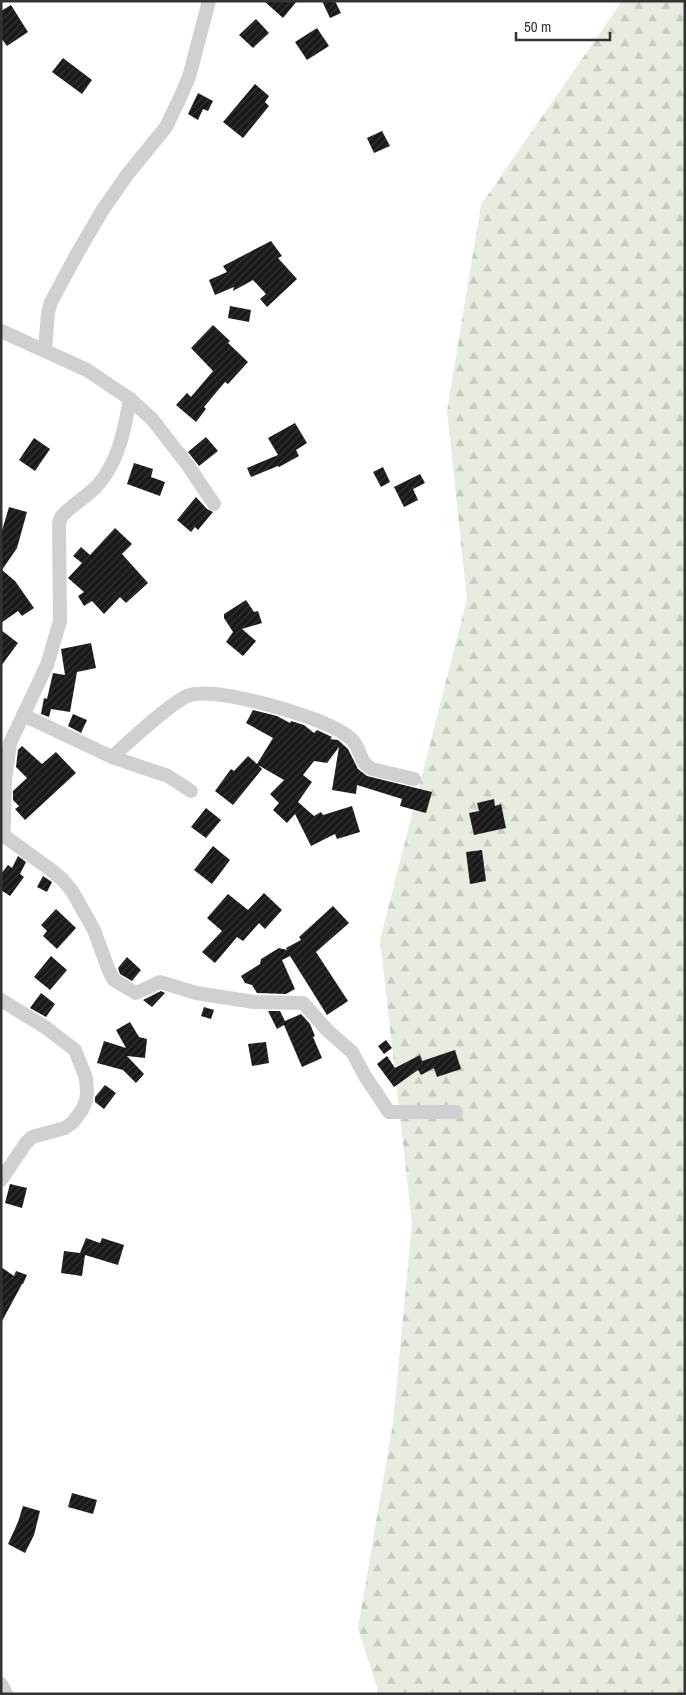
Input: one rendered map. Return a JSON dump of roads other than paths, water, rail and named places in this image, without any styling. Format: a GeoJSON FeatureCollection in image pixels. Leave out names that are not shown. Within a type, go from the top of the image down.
{"type":"FeatureCollection","features":[{"type":"Feature","properties":{"kind":"street"},"geometry":{"type":"LineString","coordinates":[[45,350],[48,313],[51,302],[102,211],[127,175],[166,127],[189,77],[210,1]]}},
{"type":"Feature","properties":{"kind":"street"},"geometry":{"type":"LineString","coordinates":[[1,330],[87,370],[130,399],[152,419],[187,464],[214,504]]}},
{"type":"Feature","properties":{"kind":"street"},"geometry":{"type":"LineString","coordinates":[[130,399],[120,447],[113,464],[97,486],[61,516],[58,524],[61,594],[60,621],[47,665],[23,715],[6,743],[2,836],[64,880],[86,916],[112,976],[133,992],[139,992],[160,982],[196,993],[254,1002],[301,1002],[328,1031],[352,1052],[365,1076],[389,1112],[456,1112]]}},
{"type":"Feature","properties":{"kind":"street"},"geometry":{"type":"LineString","coordinates":[[112,757],[175,704],[190,695],[204,694],[235,697],[279,707],[317,720],[354,742],[363,762],[367,766],[414,779]]}},
{"type":"Feature","properties":{"kind":"street"},"geometry":{"type":"LineString","coordinates":[[23,715],[112,757],[168,776],[191,791]]}},
{"type":"Feature","properties":{"kind":"street"},"geometry":{"type":"LineString","coordinates":[[1,1000],[45,1027],[75,1050],[86,1078],[87,1092],[82,1110],[73,1122],[65,1128],[32,1137],[1,1180]]}},
{"type":"Feature","properties":{"kind":"street"},"geometry":{"type":"LineString","coordinates":[[1,1684],[6,1694]]}}]}
